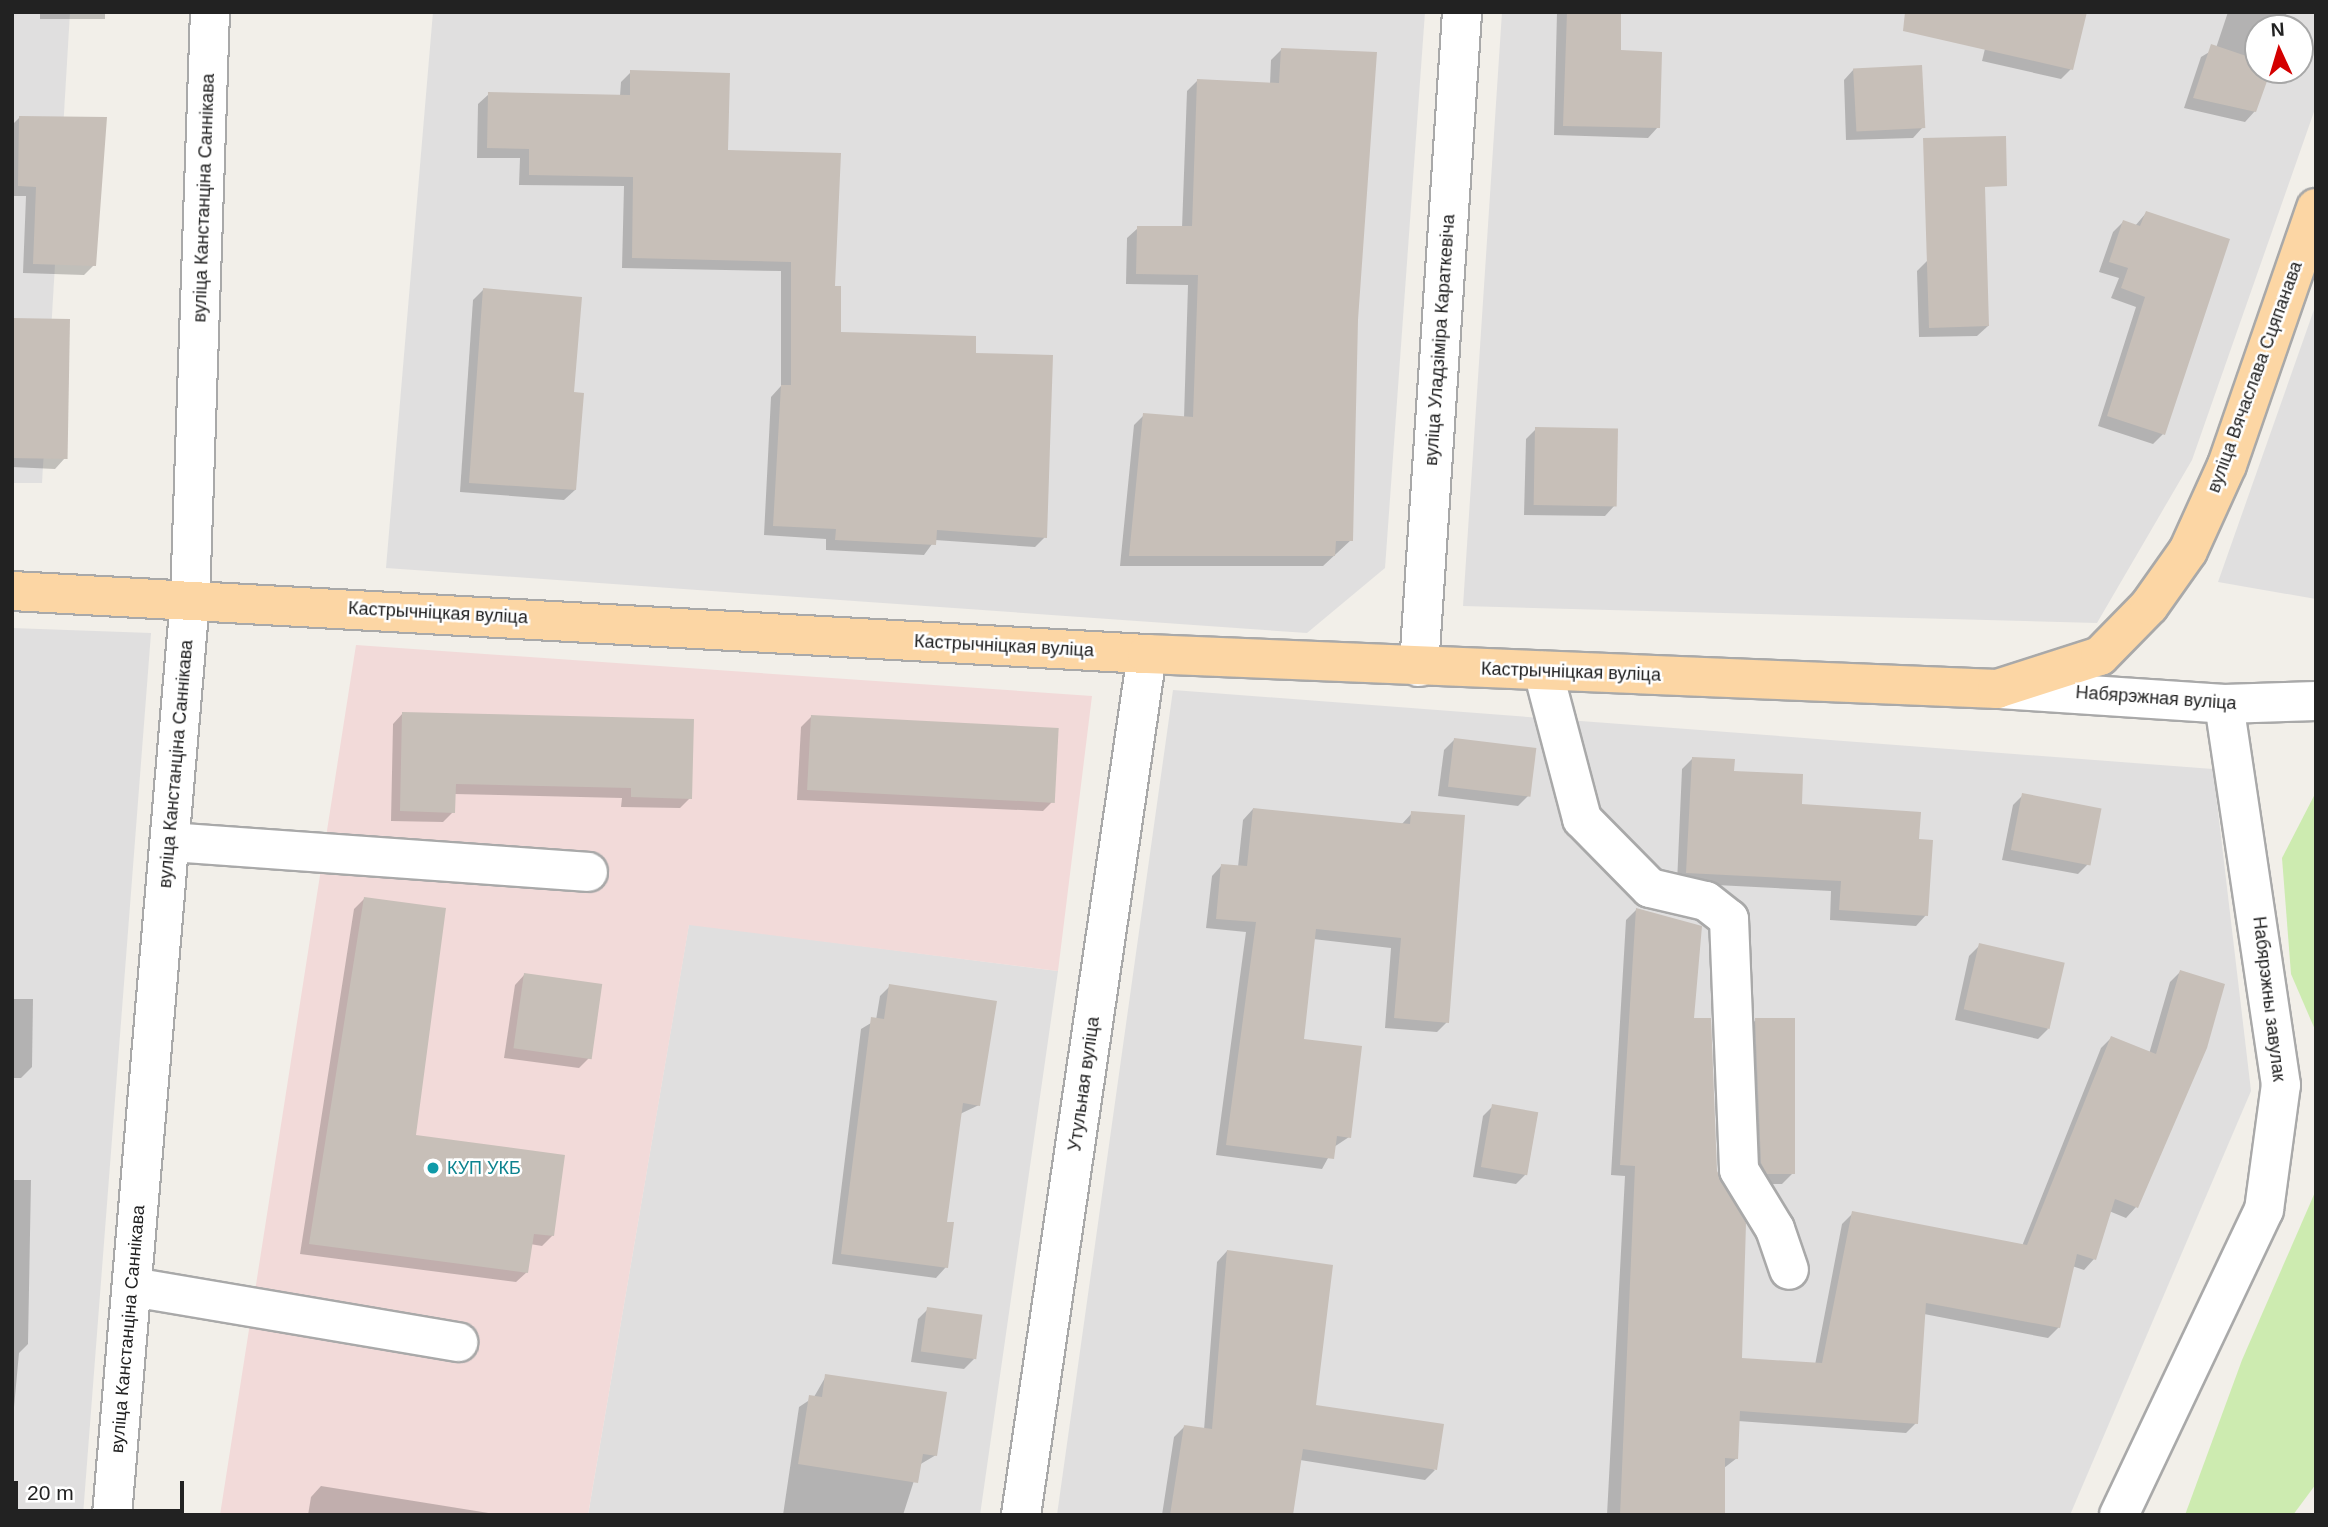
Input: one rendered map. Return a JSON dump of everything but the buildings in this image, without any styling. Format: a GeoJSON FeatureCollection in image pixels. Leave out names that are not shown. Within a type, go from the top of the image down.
{"type":"FeatureCollection","features":[{"type":"Feature","properties":{"kind":"main road","name":"вуліца Вячаслава Сцяпанава"},"geometry":{"type":"LineString","coordinates":[[1997,689],[2100,656],[2149,606],[2188,551],[2227,465],[2316,208]]}},
{"type":"Feature","properties":{"kind":"main road","name":"Кастрычніцкая вуліца"},"geometry":{"type":"LineString","coordinates":[[12,591],[1147,654],[1997,689]]}},
{"type":"Feature","properties":{"kind":"street","name":"вуліца Канстанціна Саннікава"},"geometry":{"type":"LineString","coordinates":[[113,1515],[190,599],[210,12]]}},
{"type":"Feature","properties":{"kind":"street","name":"вуліца Уладзіміра Караткевіча"},"geometry":{"type":"LineString","coordinates":[[1419,667],[1462,12]]}},
{"type":"Feature","properties":{"kind":"street","name":"Утульная вуліца"},"geometry":{"type":"LineString","coordinates":[[1021,1515],[1147,654]]}},
{"type":"Feature","properties":{"kind":"street"},"geometry":{"type":"LineString","coordinates":[[1543,671],[1583,818],[1650,888],[1706,901],[1729,919],[1739,1170],[1774,1229],[1789,1270]]}},
{"type":"Feature","properties":{"kind":"street","name":"Набярэжная вуліца"},"geometry":{"type":"LineString","coordinates":[[1997,689],[2224,704],[2316,701]]}},
{"type":"Feature","properties":{"kind":"street","name":"Набярэжны завулак"},"geometry":{"type":"LineString","coordinates":[[2119,1515],[2264,1210],[2281,1085],[2224,704]]}},
{"type":"Feature","properties":{"kind":"street"},"geometry":{"type":"LineString","coordinates":[[170,842],[588,872]]}},
{"type":"Feature","properties":{"kind":"street"},"geometry":{"type":"LineString","coordinates":[[132,1287],[458,1342]]}},
{"type":"Feature","properties":{"kind":"shaded area"},"geometry":{"type":"Polygon","coordinates":[[[12,12],[70,12],[42,483],[12,483],[12,12]]]}},
{"type":"Feature","properties":{"kind":"shaded area"},"geometry":{"type":"Polygon","coordinates":[[[433,12],[1425,12],[1385,568],[1307,633],[386,568],[433,12]]]}},
{"type":"Feature","properties":{"kind":"shaded area"},"geometry":{"type":"Polygon","coordinates":[[[1502,12],[2316,12],[2316,106],[2192,460],[2097,623],[1463,606],[1502,12]]]}},
{"type":"Feature","properties":{"kind":"shaded area"},"geometry":{"type":"Polygon","coordinates":[[[2316,304],[2316,599],[2218,582],[2316,304]]]}},
{"type":"Feature","properties":{"kind":"shaded area"},"geometry":{"type":"Polygon","coordinates":[[[12,628],[151,633],[83,1515],[12,1515],[12,628]]]}},
{"type":"Feature","properties":{"kind":"shaded area"},"geometry":{"type":"Polygon","coordinates":[[[356,645],[1092,696],[1058,971],[689,925],[588,1515],[220,1515],[356,645]]]}},
{"type":"Feature","properties":{"kind":"shaded area"},"geometry":{"type":"Polygon","coordinates":[[[1173,690],[2213,769],[2251,1091],[2070,1515],[1057,1515],[1173,690]]]}},
{"type":"Feature","properties":{"kind":"shaded area"},"geometry":{"type":"Polygon","coordinates":[[[689,924],[1058,971],[980,1515],[588,1515],[689,924]]]}},
{"type":"Feature","properties":{"kind":"green space"},"geometry":{"type":"Polygon","coordinates":[[[2316,792],[2316,1032],[2291,974],[2282,858],[2316,792]]]}},
{"type":"Feature","properties":{"kind":"green space"},"geometry":{"type":"Polygon","coordinates":[[[2316,1190],[2316,1484],[2293,1515],[2185,1515],[2242,1360],[2316,1190]]]}},
{"type":"Feature","properties":{"kind":"place","name":"КУП УКБ"},"geometry":{"type":"Point","coordinates":[433,1168]}}]}
